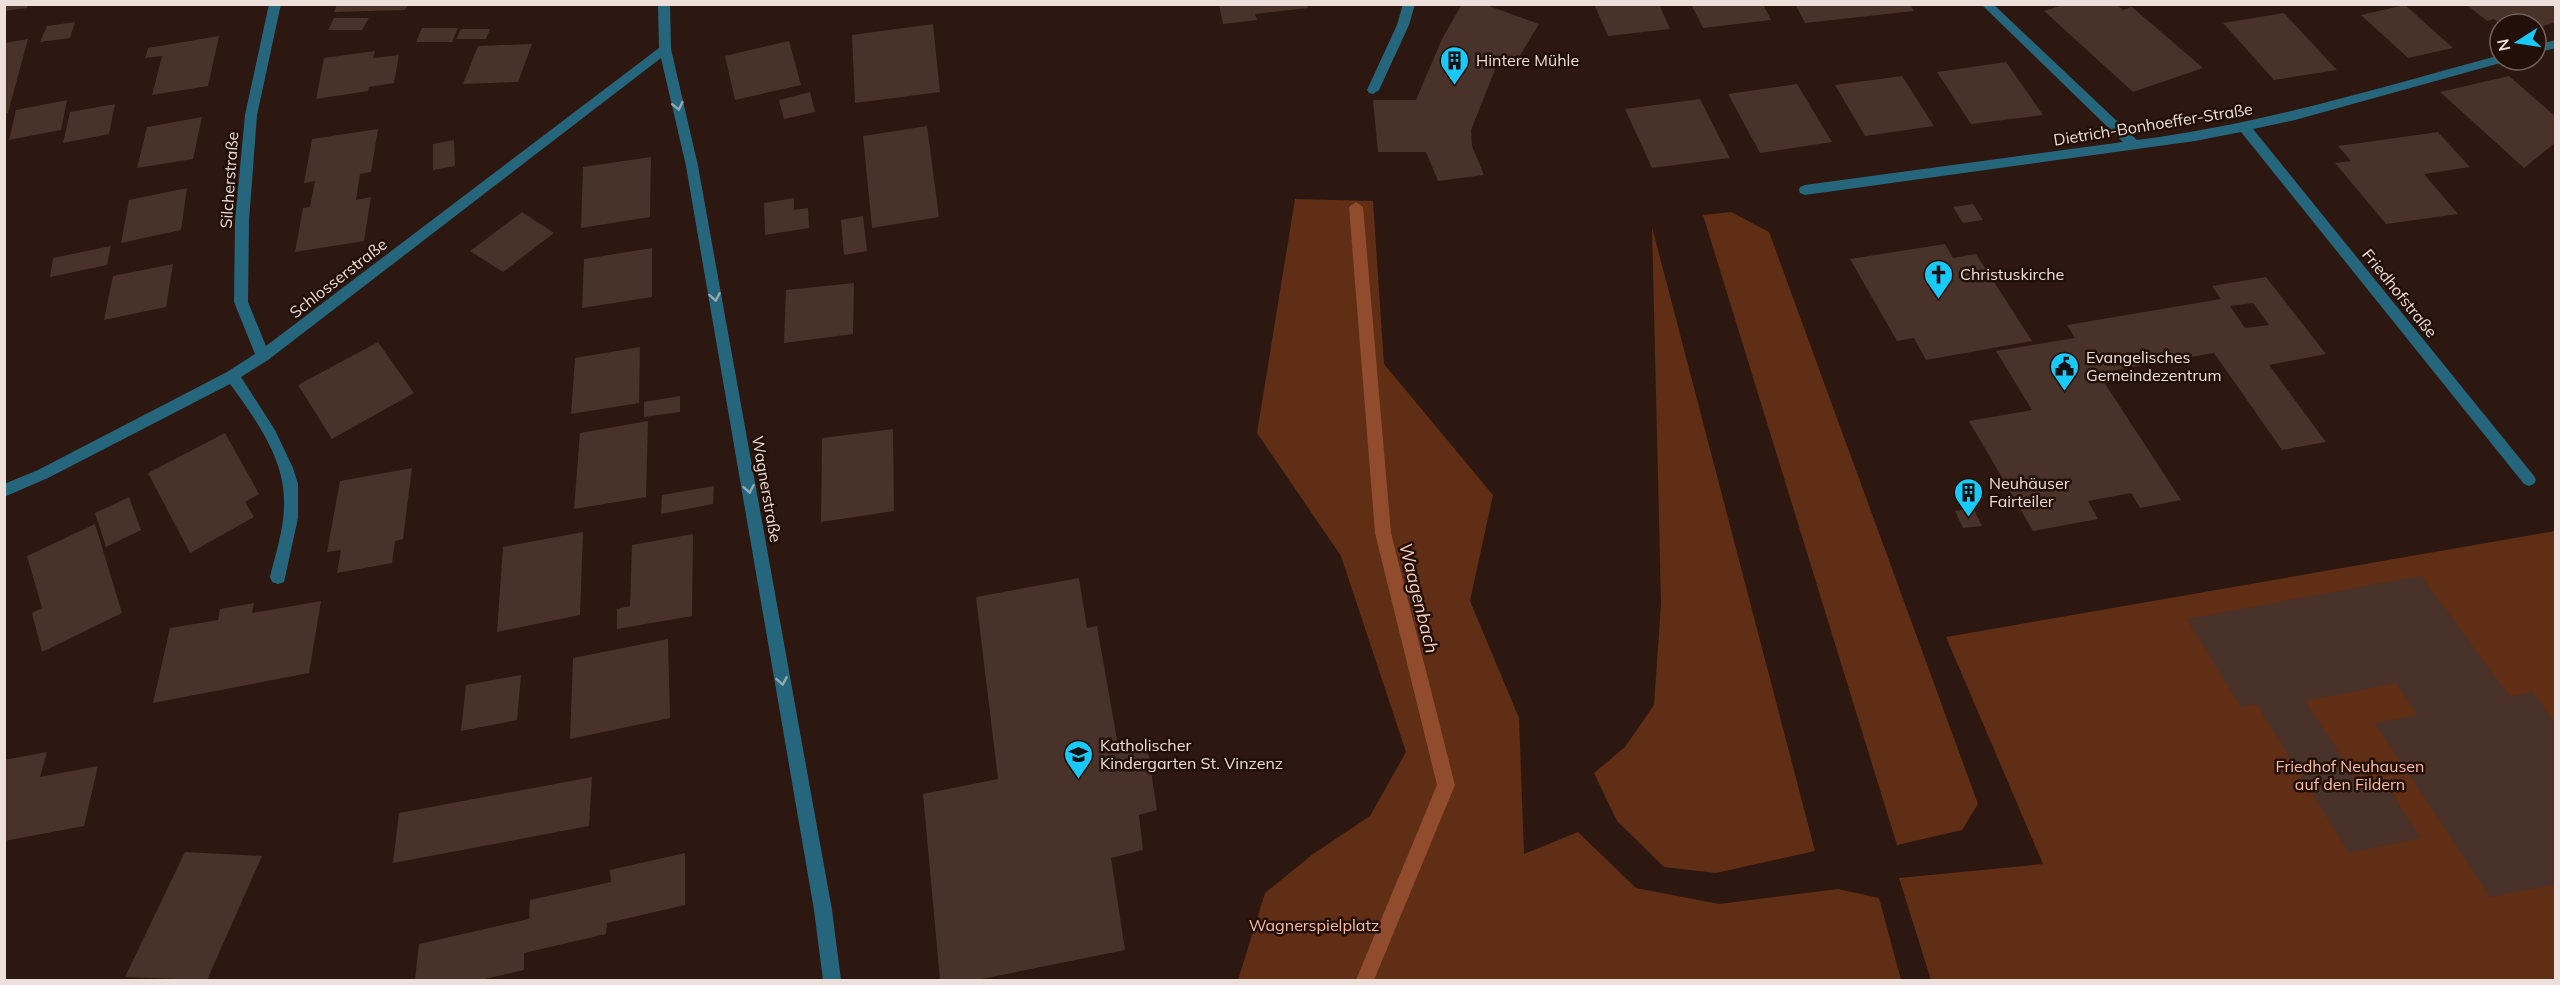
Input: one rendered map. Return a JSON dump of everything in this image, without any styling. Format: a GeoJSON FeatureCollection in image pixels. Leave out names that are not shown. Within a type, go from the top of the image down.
{"type":"FeatureCollection","features":[{"type":"Feature","properties":{"kind":"street","name":"Silcherstraße"},"geometry":{"type":"LineString","coordinates":[[263,356],[241,302],[242,222],[251,115],[275,4]]}},
{"type":"Feature","properties":{"kind":"street","name":"Wagnerstraße"},"geometry":{"type":"LineString","coordinates":[[664,4],[665,49],[692,166],[823,910],[832,981]]}},
{"type":"Feature","properties":{"kind":"street"},"geometry":{"type":"LineString","coordinates":[[1373,90],[1403,25],[1409,4]]}},
{"type":"Feature","properties":{"kind":"street"},"geometry":{"type":"LineString","coordinates":[[1986,4],[2134,145]]}},
{"type":"Feature","properties":{"kind":"street","name":"Schlosserstraße"},"geometry":{"type":"LineString","coordinates":[[4,491],[44,474],[232,376],[263,356],[665,49]]}},
{"type":"Feature","properties":{"kind":"street","name":"Dietrich-Bonhoeffer-Straße"},"geometry":{"type":"LineString","coordinates":[[1805,190],[2245,128],[2488,62]]}},
{"type":"Feature","properties":{"kind":"street","name":"Friedhofstraße"},"geometry":{"type":"LineString","coordinates":[[2245,128],[2529,480]]}},
{"type":"Feature","properties":{"kind":"street"},"geometry":{"type":"LineString","coordinates":[[232,376],[252,402],[288,473],[292,500],[278,577]]}},
{"type":"Feature","properties":{"kind":"green space","name":"Wagnerspielplatz"},"geometry":{"type":"Polygon","coordinates":[[[1295,199],[1373,201],[1384,364],[1493,495],[1470,601],[1519,718],[1524,854],[1578,832],[1636,888],[1719,904],[1838,889],[1879,898],[1901,980],[1238,980],[1265,893],[1313,854],[1370,816],[1406,752],[1341,556],[1257,433],[1295,199]]]}},
{"type":"Feature","properties":{"kind":"green space"},"geometry":{"type":"Polygon","coordinates":[[[1731,212],[1769,232],[1978,804],[1962,830],[1897,845],[1703,215],[1731,212]]]}},
{"type":"Feature","properties":{"kind":"green space"},"geometry":{"type":"Polygon","coordinates":[[[1652,227],[1815,851],[1716,873],[1664,867],[1617,821],[1594,773],[1625,747],[1654,705],[1661,604],[1652,227]]]}},
{"type":"Feature","properties":{"kind":"green space","name":"Friedhof Neuhausen auf den Fildern"},"geometry":{"type":"Polygon","coordinates":[[[2555,531],[2555,980],[1931,980],[1899,878],[2043,864],[1946,637],[2555,531]]]}},
{"type":"Feature","properties":{"kind":"building"},"geometry":{"type":"Polygon","coordinates":[[[4,4],[28,4],[27,8],[4,11],[4,4]]]}},
{"type":"Feature","properties":{"kind":"building"},"geometry":{"type":"Polygon","coordinates":[[[337,4],[408,4],[405,10],[334,12],[337,4]]]}},
{"type":"Feature","properties":{"kind":"building"},"geometry":{"type":"Polygon","coordinates":[[[1219,4],[1307,4],[1308,8],[1255,14],[1257,20],[1223,24],[1219,4]]]}},
{"type":"Feature","properties":{"kind":"building","name":"Hintere Mühle"},"geometry":{"type":"Polygon","coordinates":[[[1462,4],[1483,4],[1539,24],[1516,62],[1500,57],[1471,130],[1472,146],[1484,175],[1438,181],[1426,152],[1378,152],[1373,100],[1416,100],[1442,39],[1462,4]]]}},
{"type":"Feature","properties":{"kind":"building"},"geometry":{"type":"Polygon","coordinates":[[[1594,4],[1659,4],[1670,29],[1608,36],[1594,4]]]}},
{"type":"Feature","properties":{"kind":"building"},"geometry":{"type":"Polygon","coordinates":[[[1691,4],[1763,4],[1771,20],[1703,28],[1691,4]]]}},
{"type":"Feature","properties":{"kind":"building"},"geometry":{"type":"Polygon","coordinates":[[[1795,4],[1910,4],[1914,11],[1805,23],[1795,4]]]}},
{"type":"Feature","properties":{"kind":"building"},"geometry":{"type":"Polygon","coordinates":[[[2066,4],[2116,4],[2123,10],[2132,7],[2203,68],[2133,92],[2044,11],[2066,4]]]}},
{"type":"Feature","properties":{"kind":"building"},"geometry":{"type":"Polygon","coordinates":[[[2556,4],[2556,22],[2548,24],[2548,12],[2488,12],[2487,21],[2467,5],[2556,4]]]}},
{"type":"Feature","properties":{"kind":"building"},"geometry":{"type":"Polygon","coordinates":[[[2405,5],[2453,48],[2408,58],[2361,15],[2405,5]]]}},
{"type":"Feature","properties":{"kind":"building"},"geometry":{"type":"Polygon","coordinates":[[[2284,13],[2337,70],[2274,80],[2223,23],[2284,13]]]}},
{"type":"Feature","properties":{"kind":"building"},"geometry":{"type":"Polygon","coordinates":[[[334,18],[369,18],[362,30],[328,30],[334,18]]]}},
{"type":"Feature","properties":{"kind":"building"},"geometry":{"type":"Polygon","coordinates":[[[75,22],[70,38],[40,42],[47,26],[75,22]]]}},
{"type":"Feature","properties":{"kind":"building"},"geometry":{"type":"Polygon","coordinates":[[[933,24],[940,92],[855,103],[852,35],[933,24]]]}},
{"type":"Feature","properties":{"kind":"building"},"geometry":{"type":"Polygon","coordinates":[[[422,28],[458,28],[452,42],[416,42],[422,28]]]}},
{"type":"Feature","properties":{"kind":"building"},"geometry":{"type":"Polygon","coordinates":[[[461,29],[490,29],[486,39],[456,39],[461,29]]]}},
{"type":"Feature","properties":{"kind":"building"},"geometry":{"type":"Polygon","coordinates":[[[219,36],[208,86],[152,95],[162,56],[145,58],[148,48],[219,36]]]}},
{"type":"Feature","properties":{"kind":"building"},"geometry":{"type":"Polygon","coordinates":[[[28,39],[8,113],[4,114],[4,43],[28,39]]]}},
{"type":"Feature","properties":{"kind":"building"},"geometry":{"type":"Polygon","coordinates":[[[789,41],[801,85],[735,100],[725,56],[789,41]]]}},
{"type":"Feature","properties":{"kind":"building"},"geometry":{"type":"Polygon","coordinates":[[[532,44],[518,82],[463,84],[478,46],[532,44]]]}},
{"type":"Feature","properties":{"kind":"building"},"geometry":{"type":"Polygon","coordinates":[[[375,51],[373,58],[399,55],[394,83],[369,87],[368,91],[316,99],[324,58],[375,51]]]}},
{"type":"Feature","properties":{"kind":"building"},"geometry":{"type":"Polygon","coordinates":[[[2006,62],[2043,115],[1971,124],[1937,72],[2006,62]]]}},
{"type":"Feature","properties":{"kind":"building"},"geometry":{"type":"Polygon","coordinates":[[[1902,76],[1934,126],[1865,136],[1835,85],[1902,76]]]}},
{"type":"Feature","properties":{"kind":"building"},"geometry":{"type":"Polygon","coordinates":[[[2509,76],[2556,117],[2556,142],[2524,168],[2440,92],[2509,76]]]}},
{"type":"Feature","properties":{"kind":"building"},"geometry":{"type":"Polygon","coordinates":[[[1797,84],[1832,142],[1760,153],[1728,94],[1797,84]]]}},
{"type":"Feature","properties":{"kind":"building"},"geometry":{"type":"Polygon","coordinates":[[[810,92],[815,112],[784,119],[779,100],[810,92]]]}},
{"type":"Feature","properties":{"kind":"building"},"geometry":{"type":"Polygon","coordinates":[[[1700,99],[1730,158],[1652,168],[1625,109],[1700,99]]]}},
{"type":"Feature","properties":{"kind":"building"},"geometry":{"type":"Polygon","coordinates":[[[67,100],[61,130],[9,140],[16,110],[67,100]]]}},
{"type":"Feature","properties":{"kind":"building"},"geometry":{"type":"Polygon","coordinates":[[[115,104],[109,134],[63,143],[70,112],[115,104]]]}},
{"type":"Feature","properties":{"kind":"building"},"geometry":{"type":"Polygon","coordinates":[[[202,117],[193,159],[137,168],[147,127],[202,117]]]}},
{"type":"Feature","properties":{"kind":"building"},"geometry":{"type":"Polygon","coordinates":[[[927,126],[939,217],[872,228],[863,136],[927,126]]]}},
{"type":"Feature","properties":{"kind":"building"},"geometry":{"type":"Polygon","coordinates":[[[378,129],[371,172],[360,174],[356,200],[371,197],[364,241],[295,252],[303,208],[310,207],[315,181],[304,183],[312,139],[378,129]]]}},
{"type":"Feature","properties":{"kind":"building"},"geometry":{"type":"Polygon","coordinates":[[[2438,132],[2470,167],[2424,174],[2458,214],[2386,224],[2335,163],[2351,161],[2338,146],[2438,132]]]}},
{"type":"Feature","properties":{"kind":"building"},"geometry":{"type":"Polygon","coordinates":[[[454,140],[455,166],[433,170],[433,144],[454,140]]]}},
{"type":"Feature","properties":{"kind":"building"},"geometry":{"type":"Polygon","coordinates":[[[651,157],[650,217],[581,228],[583,167],[651,157]]]}},
{"type":"Feature","properties":{"kind":"building"},"geometry":{"type":"Polygon","coordinates":[[[187,188],[181,230],[121,243],[129,200],[187,188]]]}},
{"type":"Feature","properties":{"kind":"building"},"geometry":{"type":"Polygon","coordinates":[[[794,198],[794,210],[808,208],[809,228],[765,235],[764,203],[794,198]]]}},
{"type":"Feature","properties":{"kind":"building"},"geometry":{"type":"Polygon","coordinates":[[[1973,204],[1983,220],[1963,223],[1953,207],[1973,204]]]}},
{"type":"Feature","properties":{"kind":"building"},"geometry":{"type":"Polygon","coordinates":[[[522,212],[554,233],[503,272],[470,251],[522,212]]]}},
{"type":"Feature","properties":{"kind":"building"},"geometry":{"type":"Polygon","coordinates":[[[863,216],[867,251],[844,255],[841,220],[863,216]]]}},
{"type":"Feature","properties":{"kind":"building","name":"Christuskirche"},"geometry":{"type":"Polygon","coordinates":[[[1945,244],[1953,258],[1976,254],[2032,341],[1926,360],[1914,338],[1897,341],[1850,259],[1945,244]]]}},
{"type":"Feature","properties":{"kind":"building"},"geometry":{"type":"Polygon","coordinates":[[[111,246],[107,265],[50,277],[53,258],[111,246]]]}},
{"type":"Feature","properties":{"kind":"building"},"geometry":{"type":"Polygon","coordinates":[[[652,248],[652,297],[582,308],[584,259],[652,248]]]}},
{"type":"Feature","properties":{"kind":"building"},"geometry":{"type":"Polygon","coordinates":[[[173,264],[166,307],[104,320],[113,276],[173,264]]]}},
{"type":"Feature","properties":{"kind":"building","name":"Evangelisches Gemeindezentrum"},"geometry":{"type":"Polygon","coordinates":[[[2266,277],[2326,354],[2269,365],[2326,442],[2282,450],[2214,353],[2098,373],[2181,500],[2140,508],[2131,493],[2088,501],[2098,519],[2033,531],[1969,421],[2032,410],[1996,351],[2075,338],[2067,325],[2221,299],[2212,286],[2266,277]],[[2253,303],[2230,306],[2245,328],[2269,325],[2253,303]]]}},
{"type":"Feature","properties":{"kind":"building"},"geometry":{"type":"Polygon","coordinates":[[[854,283],[853,334],[784,343],[786,290],[854,283]]]}},
{"type":"Feature","properties":{"kind":"building"},"geometry":{"type":"Polygon","coordinates":[[[378,342],[414,393],[332,439],[298,385],[378,342]]]}},
{"type":"Feature","properties":{"kind":"building"},"geometry":{"type":"Polygon","coordinates":[[[640,347],[639,403],[571,414],[575,358],[640,347]]]}},
{"type":"Feature","properties":{"kind":"building"},"geometry":{"type":"Polygon","coordinates":[[[680,396],[680,412],[644,417],[644,402],[680,396]]]}},
{"type":"Feature","properties":{"kind":"building"},"geometry":{"type":"Polygon","coordinates":[[[648,421],[646,497],[574,509],[580,433],[648,421]]]}},
{"type":"Feature","properties":{"kind":"building"},"geometry":{"type":"Polygon","coordinates":[[[893,429],[894,511],[821,522],[822,438],[893,429]]]}},
{"type":"Feature","properties":{"kind":"building"},"geometry":{"type":"Polygon","coordinates":[[[225,433],[259,494],[245,502],[254,517],[190,553],[148,473],[225,433]]]}},
{"type":"Feature","properties":{"kind":"building"},"geometry":{"type":"Polygon","coordinates":[[[412,468],[403,539],[395,541],[392,563],[337,573],[341,550],[327,552],[340,481],[412,468]]]}},
{"type":"Feature","properties":{"kind":"building"},"geometry":{"type":"Polygon","coordinates":[[[714,486],[713,504],[661,514],[662,495],[714,486]]]}},
{"type":"Feature","properties":{"kind":"building"},"geometry":{"type":"Polygon","coordinates":[[[129,497],[141,530],[106,547],[95,513],[129,497]]]}},
{"type":"Feature","properties":{"kind":"building","name":"Neuhäuser Fairteiler"},"geometry":{"type":"Polygon","coordinates":[[[1973,508],[1982,526],[1963,528],[1955,511],[1973,508]]]}},
{"type":"Feature","properties":{"kind":"building"},"geometry":{"type":"Polygon","coordinates":[[[95,524],[122,613],[42,652],[32,613],[42,608],[27,556],[95,524]]]}},
{"type":"Feature","properties":{"kind":"building"},"geometry":{"type":"Polygon","coordinates":[[[583,532],[580,615],[497,632],[503,547],[583,532]]]}},
{"type":"Feature","properties":{"kind":"building"},"geometry":{"type":"Polygon","coordinates":[[[693,534],[692,616],[617,629],[617,609],[630,606],[632,545],[693,534]]]}},
{"type":"Feature","properties":{"kind":"building"},"geometry":{"type":"Polygon","coordinates":[[[2421,576],[2510,697],[2532,692],[2556,724],[2556,884],[2490,897],[2375,723],[2418,715],[2396,683],[2305,701],[2363,790],[2386,785],[2421,838],[2349,853],[2257,704],[2241,707],[2187,619],[2421,576]]]}},
{"type":"Feature","properties":{"kind":"building"},"geometry":{"type":"Polygon","coordinates":[[[1079,578],[1087,628],[1097,626],[1119,751],[1147,745],[1157,810],[1139,815],[1143,850],[1111,858],[1125,950],[977,980],[940,980],[923,794],[998,779],[976,597],[1079,578]]]}},
{"type":"Feature","properties":{"kind":"building"},"geometry":{"type":"Polygon","coordinates":[[[321,601],[309,673],[153,703],[170,628],[218,620],[220,609],[254,603],[252,613],[321,601]]]}},
{"type":"Feature","properties":{"kind":"building"},"geometry":{"type":"Polygon","coordinates":[[[668,639],[670,718],[570,739],[573,658],[668,639]]]}},
{"type":"Feature","properties":{"kind":"building"},"geometry":{"type":"Polygon","coordinates":[[[521,675],[517,720],[461,731],[466,685],[521,675]]]}},
{"type":"Feature","properties":{"kind":"building"},"geometry":{"type":"Polygon","coordinates":[[[47,752],[40,777],[98,766],[84,826],[4,841],[4,760],[47,752]]]}},
{"type":"Feature","properties":{"kind":"building"},"geometry":{"type":"Polygon","coordinates":[[[592,777],[589,826],[393,863],[399,813],[592,777]]]}},
{"type":"Feature","properties":{"kind":"building"},"geometry":{"type":"Polygon","coordinates":[[[185,852],[262,856],[207,980],[125,977],[185,852]]]}},
{"type":"Feature","properties":{"kind":"building"},"geometry":{"type":"Polygon","coordinates":[[[685,853],[685,905],[607,923],[606,934],[524,953],[524,970],[480,980],[415,980],[419,944],[529,919],[530,900],[611,882],[610,870],[685,853]]]}},
{"type":"Feature","properties":{"kind":"waterway","name":"Waagenbach"},"geometry":{"type":"LineString","coordinates":[[1356,207],[1383,533],[1446,785],[1365,980]]}},
{"type":"Feature","properties":{"kind":"place","name":"Hintere Mühle"},"geometry":{"type":"Point","coordinates":[1455,86]}},
{"type":"Feature","properties":{"kind":"place","name":"Christuskirche"},"geometry":{"type":"Point","coordinates":[1939,300]}},
{"type":"Feature","properties":{"kind":"place","name":"Evangelisches Gemeindezentrum"},"geometry":{"type":"Point","coordinates":[2065,392]}},
{"type":"Feature","properties":{"kind":"place","name":"Neuhäuser Fairteiler"},"geometry":{"type":"Point","coordinates":[1968,518]}},
{"type":"Feature","properties":{"kind":"place","name":"Katholischer Kindergarten St. Vinzenz"},"geometry":{"type":"Point","coordinates":[1079,780]}}]}
